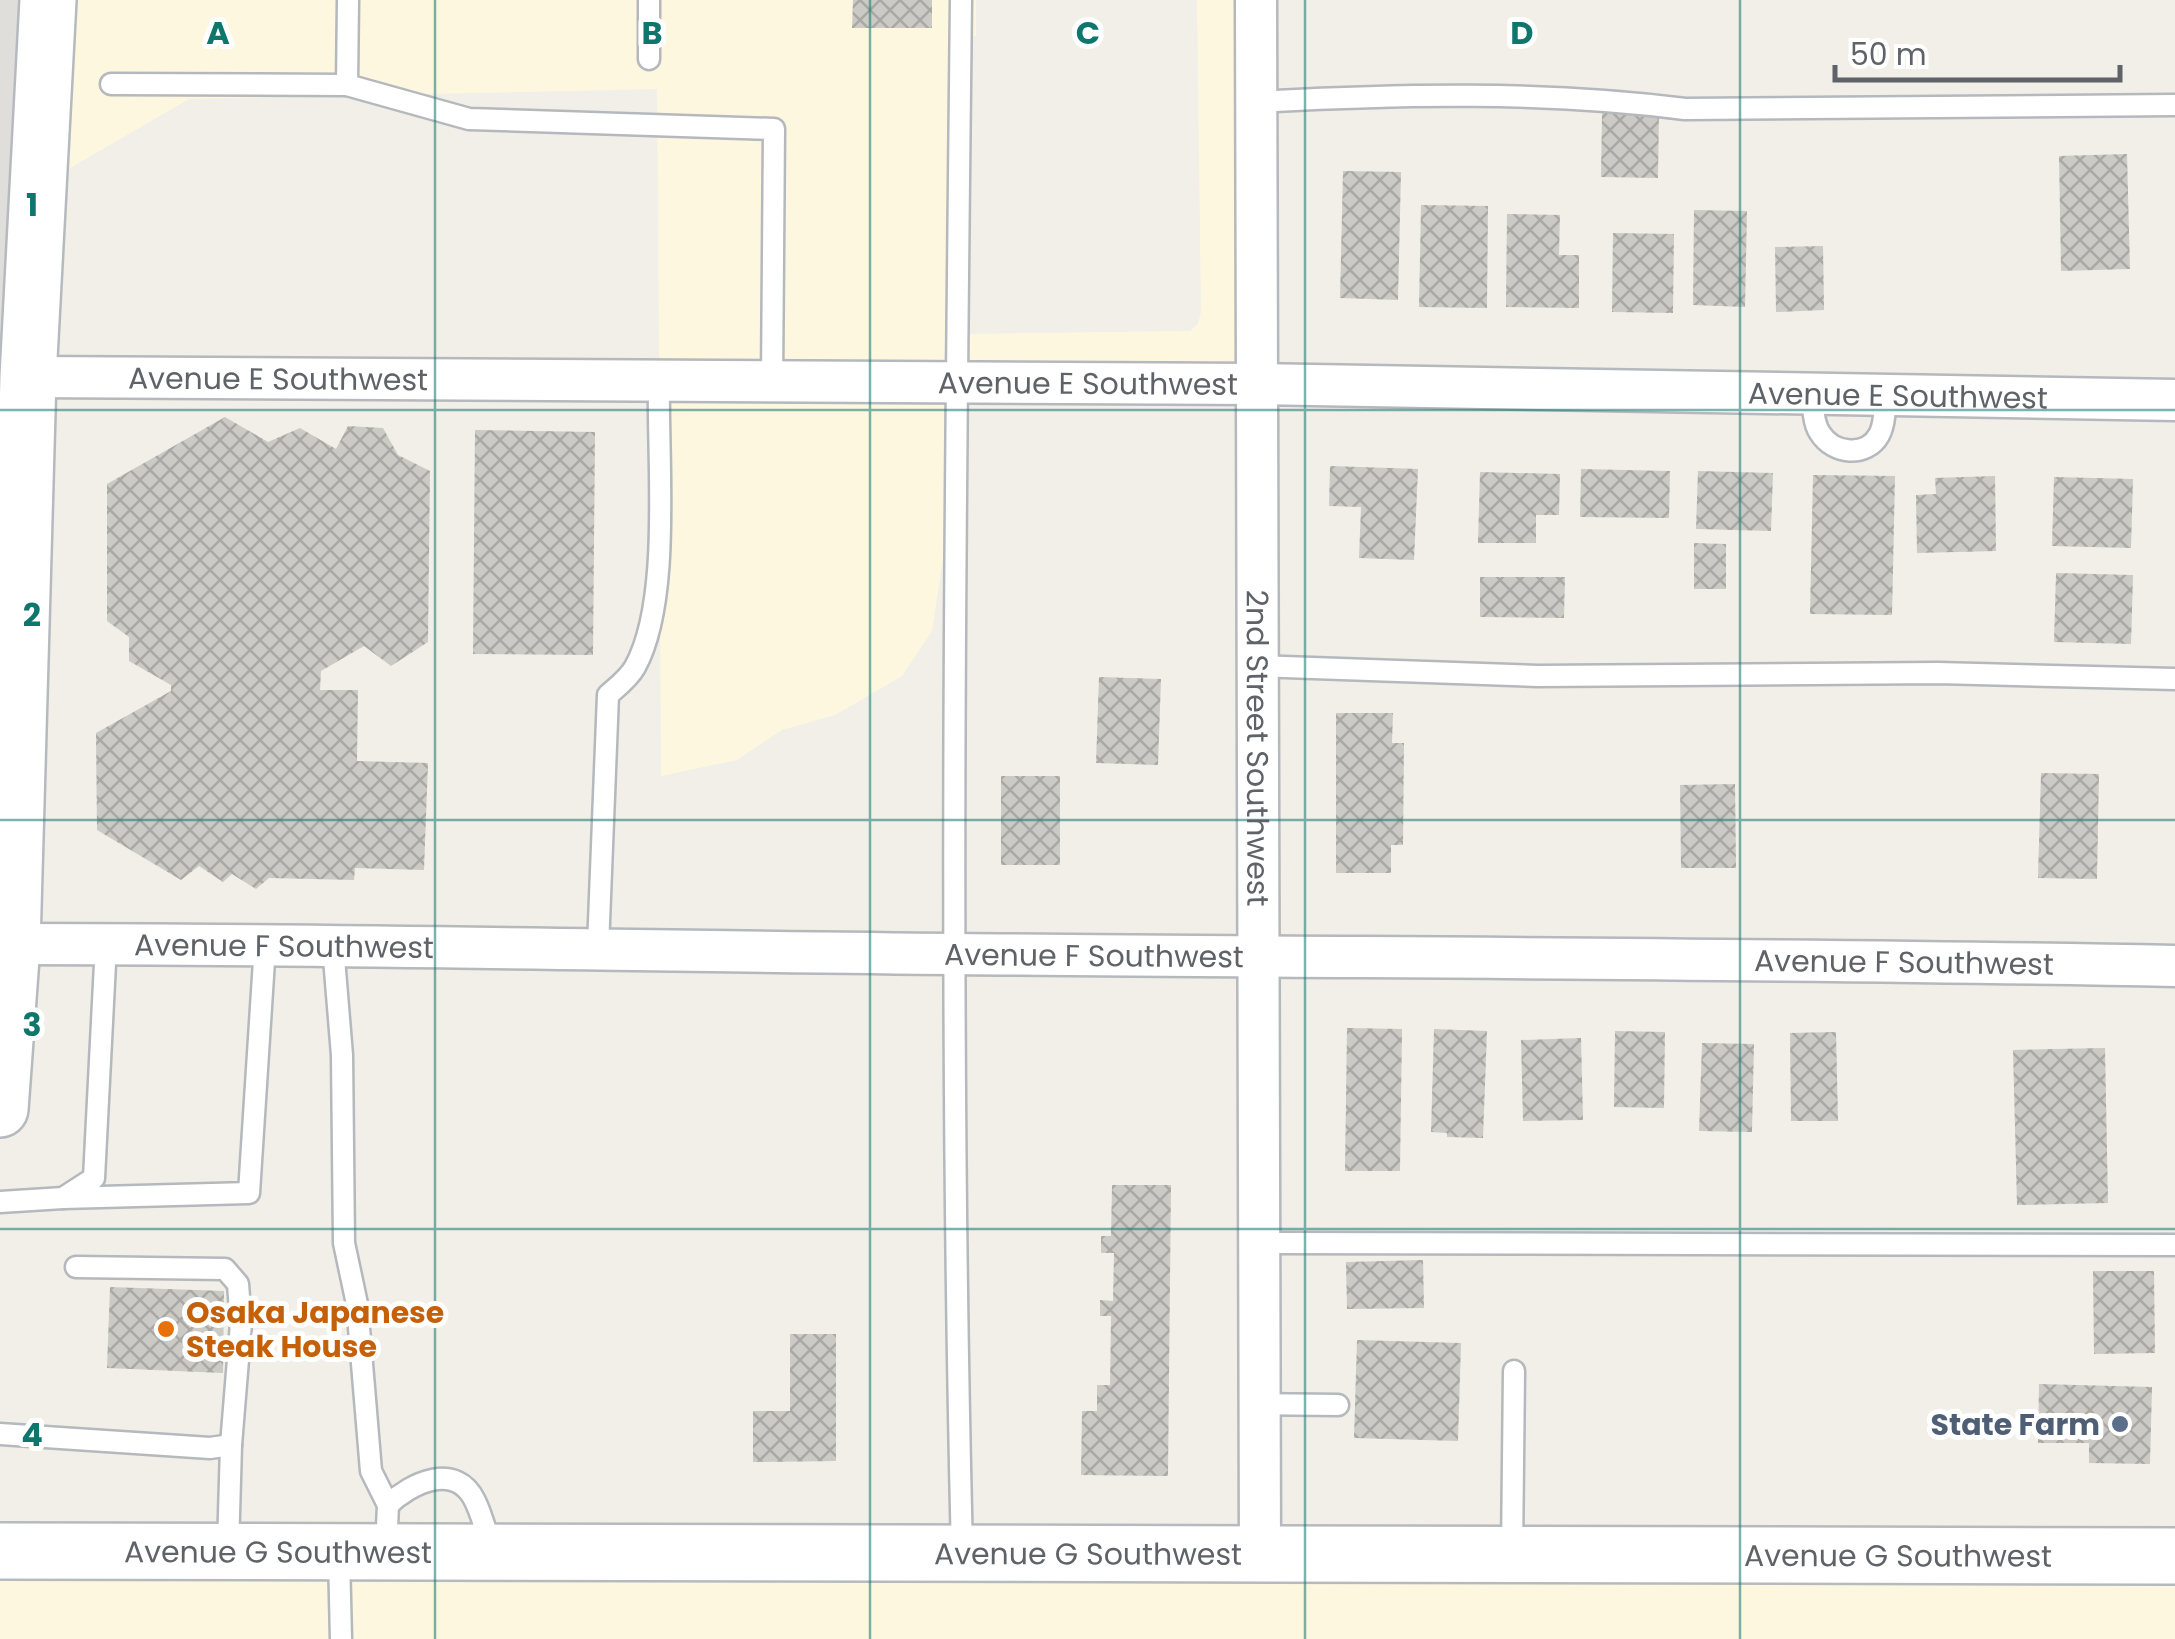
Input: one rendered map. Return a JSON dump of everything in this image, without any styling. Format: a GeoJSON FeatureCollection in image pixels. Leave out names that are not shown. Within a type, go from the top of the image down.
{"type":"FeatureCollection","features":[{"type":"Feature","properties":{"kind":"street"},"geometry":{"type":"LineString","coordinates":[[0,1109],[14,377],[48,0]]}},
{"type":"Feature","properties":{"kind":"street","name":"2nd Street Southwest"},"geometry":{"type":"LineString","coordinates":[[1256,0],[1260,1554]]}},
{"type":"Feature","properties":{"kind":"street"},"geometry":{"type":"LineString","coordinates":[[0,451],[2,424],[14,377]]}},
{"type":"Feature","properties":{"kind":"street","name":"Avenue E Southwest"},"geometry":{"type":"LineString","coordinates":[[14,377],[1256,384],[2175,400]]}},
{"type":"Feature","properties":{"kind":"street","name":"Avenue F Southwest"},"geometry":{"type":"LineString","coordinates":[[6,943],[2175,966]]}},
{"type":"Feature","properties":{"kind":"street","name":"Avenue G Southwest"},"geometry":{"type":"LineString","coordinates":[[0,1551],[228,1551],[371,1536],[492,1551],[2175,1556]]}},
{"type":"Feature","properties":{"kind":"lane"},"geometry":{"type":"LineString","coordinates":[[347,85],[348,0]]}},
{"type":"Feature","properties":{"kind":"lane"},"geometry":{"type":"LineString","coordinates":[[648,59],[649,0]]}},
{"type":"Feature","properties":{"kind":"lane"},"geometry":{"type":"LineString","coordinates":[[961,0],[956,954],[962,1554]]}},
{"type":"Feature","properties":{"kind":"lane"},"geometry":{"type":"LineString","coordinates":[[111,84],[347,85],[469,119],[774,129],[772,382]]}},
{"type":"Feature","properties":{"kind":"lane"},"geometry":{"type":"LineString","coordinates":[[1256,102],[1385,94],[1618,101],[1685,109],[2175,105]]}},
{"type":"Feature","properties":{"kind":"lane"},"geometry":{"type":"LineString","coordinates":[[598,947],[608,695],[633,672],[648,642],[659,575],[659,381]]}},
{"type":"Feature","properties":{"kind":"lane"},"geometry":{"type":"LineString","coordinates":[[1813,394],[1818,431],[1830,445],[1848,452],[1869,447],[1880,434],[1886,396]]}},
{"type":"Feature","properties":{"kind":"lane"},"geometry":{"type":"LineString","coordinates":[[1258,666],[1538,676],[1938,673],[2175,679]]}},
{"type":"Feature","properties":{"kind":"lane"},"geometry":{"type":"LineString","coordinates":[[63,1198],[94,1178],[106,944]]}},
{"type":"Feature","properties":{"kind":"lane"},"geometry":{"type":"LineString","coordinates":[[0,1202],[249,1193],[266,945]]}},
{"type":"Feature","properties":{"kind":"lane"},"geometry":{"type":"LineString","coordinates":[[333,946],[342,1055],[344,1243],[357,1304],[371,1470],[371,1536],[341,1639]]}},
{"type":"Feature","properties":{"kind":"lane"},"geometry":{"type":"LineString","coordinates":[[1260,1243],[2175,1244]]}},
{"type":"Feature","properties":{"kind":"lane"},"geometry":{"type":"LineString","coordinates":[[76,1267],[225,1268],[238,1284],[241,1323],[231,1445],[228,1551]]}},
{"type":"Feature","properties":{"kind":"lane"},"geometry":{"type":"LineString","coordinates":[[1512,1555],[1514,1372]]}},
{"type":"Feature","properties":{"kind":"lane"},"geometry":{"type":"LineString","coordinates":[[1260,1404],[1338,1405]]}},
{"type":"Feature","properties":{"kind":"lane"},"geometry":{"type":"LineString","coordinates":[[0,1434],[210,1448],[231,1445]]}},
{"type":"Feature","properties":{"kind":"lane"},"geometry":{"type":"LineString","coordinates":[[371,1536],[404,1490],[424,1479],[444,1478],[466,1488],[475,1500],[492,1551]]}},
{"type":"Feature","properties":{"kind":"shaded area"},"geometry":{"type":"Polygon","coordinates":[[[0,0],[27,0],[9,354],[0,354],[0,0]]]}},
{"type":"Feature","properties":{"kind":"shaded area"},"geometry":{"type":"Polygon","coordinates":[[[67,0],[976,0],[976,36],[961,38],[949,55],[953,321],[959,330],[970,334],[1190,331],[1198,324],[1201,312],[1197,0],[1236,0],[1237,362],[659,359],[657,89],[189,99],[58,175],[67,0]]]}},
{"type":"Feature","properties":{"kind":"shaded area"},"geometry":{"type":"Polygon","coordinates":[[[659,403],[966,405],[932,631],[902,676],[835,715],[782,730],[737,760],[661,776],[659,403]]]}},
{"type":"Feature","properties":{"kind":"shaded area"},"geometry":{"type":"Polygon","coordinates":[[[0,1551],[2175,1556],[2175,1639],[0,1639],[0,1551]]]}},
{"type":"Feature","properties":{"kind":"building"},"geometry":{"type":"Polygon","coordinates":[[[853,0],[932,0],[932,28],[852,28],[853,0]]]}},
{"type":"Feature","properties":{"kind":"building"},"geometry":{"type":"Polygon","coordinates":[[[1602,113],[1659,113],[1658,178],[1601,177],[1602,113]]]}},
{"type":"Feature","properties":{"kind":"building"},"geometry":{"type":"Polygon","coordinates":[[[2127,154],[2130,269],[2061,271],[2059,156],[2127,154]]]}},
{"type":"Feature","properties":{"kind":"building"},"geometry":{"type":"Polygon","coordinates":[[[1343,171],[1401,172],[1398,300],[1340,298],[1343,171]]]}},
{"type":"Feature","properties":{"kind":"building"},"geometry":{"type":"Polygon","coordinates":[[[1421,205],[1488,206],[1487,308],[1419,307],[1421,205]]]}},
{"type":"Feature","properties":{"kind":"building"},"geometry":{"type":"Polygon","coordinates":[[[1694,210],[1747,211],[1745,307],[1693,305],[1694,210]]]}},
{"type":"Feature","properties":{"kind":"building"},"geometry":{"type":"Polygon","coordinates":[[[1507,214],[1560,215],[1559,255],[1579,255],[1579,308],[1506,307],[1507,214]]]}},
{"type":"Feature","properties":{"kind":"building"},"geometry":{"type":"Polygon","coordinates":[[[1613,233],[1674,234],[1673,313],[1612,312],[1613,233]]]}},
{"type":"Feature","properties":{"kind":"building"},"geometry":{"type":"Polygon","coordinates":[[[1823,246],[1824,310],[1776,312],[1775,247],[1823,246]]]}},
{"type":"Feature","properties":{"kind":"building"},"geometry":{"type":"Polygon","coordinates":[[[225,417],[268,442],[300,428],[336,449],[348,426],[383,428],[398,455],[430,471],[428,642],[391,666],[364,646],[321,671],[320,690],[358,690],[357,761],[428,763],[424,870],[355,868],[354,880],[269,878],[256,889],[232,874],[223,882],[199,866],[181,880],[97,830],[96,733],[171,691],[171,685],[129,661],[129,637],[107,621],[107,484],[225,417]]]}},
{"type":"Feature","properties":{"kind":"building"},"geometry":{"type":"Polygon","coordinates":[[[475,430],[595,432],[593,655],[473,654],[475,430]]]}},
{"type":"Feature","properties":{"kind":"building"},"geometry":{"type":"Polygon","coordinates":[[[1330,466],[1418,469],[1414,560],[1359,558],[1361,507],[1329,506],[1330,466]]]}},
{"type":"Feature","properties":{"kind":"building"},"geometry":{"type":"Polygon","coordinates":[[[1581,469],[1670,471],[1669,518],[1580,517],[1581,469]]]}},
{"type":"Feature","properties":{"kind":"building"},"geometry":{"type":"Polygon","coordinates":[[[1698,471],[1773,473],[1771,531],[1696,529],[1698,471]]]}},
{"type":"Feature","properties":{"kind":"building"},"geometry":{"type":"Polygon","coordinates":[[[1480,472],[1560,474],[1559,515],[1536,515],[1536,543],[1478,543],[1480,472]]]}},
{"type":"Feature","properties":{"kind":"building"},"geometry":{"type":"Polygon","coordinates":[[[1813,475],[1895,476],[1892,615],[1810,614],[1813,475]]]}},
{"type":"Feature","properties":{"kind":"building"},"geometry":{"type":"Polygon","coordinates":[[[1995,476],[1996,551],[1917,553],[1916,495],[1936,494],[1935,478],[1995,476]]]}},
{"type":"Feature","properties":{"kind":"building"},"geometry":{"type":"Polygon","coordinates":[[[2054,477],[2133,479],[2131,548],[2052,546],[2054,477]]]}},
{"type":"Feature","properties":{"kind":"building"},"geometry":{"type":"Polygon","coordinates":[[[1694,543],[1726,544],[1726,589],[1694,589],[1694,543]]]}},
{"type":"Feature","properties":{"kind":"building"},"geometry":{"type":"Polygon","coordinates":[[[2056,573],[2133,575],[2131,644],[2054,642],[2056,573]]]}},
{"type":"Feature","properties":{"kind":"building"},"geometry":{"type":"Polygon","coordinates":[[[1480,577],[1565,577],[1564,618],[1480,617],[1480,577]]]}},
{"type":"Feature","properties":{"kind":"building"},"geometry":{"type":"Polygon","coordinates":[[[1099,677],[1161,679],[1158,765],[1096,763],[1099,677]]]}},
{"type":"Feature","properties":{"kind":"building"},"geometry":{"type":"Polygon","coordinates":[[[1336,713],[1393,713],[1392,743],[1404,743],[1403,845],[1391,845],[1391,873],[1336,873],[1336,713]]]}},
{"type":"Feature","properties":{"kind":"building"},"geometry":{"type":"Polygon","coordinates":[[[2041,773],[2099,774],[2097,879],[2038,878],[2041,773]]]}},
{"type":"Feature","properties":{"kind":"building"},"geometry":{"type":"Polygon","coordinates":[[[1001,776],[1060,776],[1060,865],[1001,865],[1001,776]]]}},
{"type":"Feature","properties":{"kind":"building"},"geometry":{"type":"Polygon","coordinates":[[[1735,784],[1736,868],[1681,868],[1680,785],[1735,784]]]}},
{"type":"Feature","properties":{"kind":"building"},"geometry":{"type":"Polygon","coordinates":[[[1347,1028],[1402,1029],[1400,1171],[1345,1171],[1347,1028]]]}},
{"type":"Feature","properties":{"kind":"building"},"geometry":{"type":"Polygon","coordinates":[[[1434,1029],[1487,1031],[1483,1138],[1447,1137],[1447,1133],[1431,1132],[1434,1029]]]}},
{"type":"Feature","properties":{"kind":"building"},"geometry":{"type":"Polygon","coordinates":[[[1615,1031],[1665,1032],[1664,1108],[1614,1107],[1615,1031]]]}},
{"type":"Feature","properties":{"kind":"building"},"geometry":{"type":"Polygon","coordinates":[[[1836,1032],[1838,1121],[1791,1121],[1790,1033],[1836,1032]]]}},
{"type":"Feature","properties":{"kind":"building"},"geometry":{"type":"Polygon","coordinates":[[[1581,1038],[1583,1120],[1523,1121],[1521,1040],[1581,1038]]]}},
{"type":"Feature","properties":{"kind":"building"},"geometry":{"type":"Polygon","coordinates":[[[1702,1043],[1754,1044],[1752,1132],[1699,1131],[1702,1043]]]}},
{"type":"Feature","properties":{"kind":"building"},"geometry":{"type":"Polygon","coordinates":[[[2105,1048],[2108,1203],[2017,1205],[2013,1050],[2105,1048]]]}},
{"type":"Feature","properties":{"kind":"building"},"geometry":{"type":"Polygon","coordinates":[[[1112,1185],[1171,1185],[1168,1476],[1081,1475],[1082,1411],[1097,1411],[1097,1385],[1110,1385],[1111,1316],[1100,1316],[1100,1300],[1113,1301],[1114,1253],[1101,1253],[1101,1236],[1111,1236],[1112,1185]]]}},
{"type":"Feature","properties":{"kind":"building"},"geometry":{"type":"Polygon","coordinates":[[[1423,1260],[1424,1308],[1347,1309],[1346,1262],[1423,1260]]]}},
{"type":"Feature","properties":{"kind":"building"},"geometry":{"type":"Polygon","coordinates":[[[2093,1271],[2154,1271],[2155,1353],[2094,1354],[2093,1271]]]}},
{"type":"Feature","properties":{"kind":"building","name":"Osaka Japanese Steak House"},"geometry":{"type":"Polygon","coordinates":[[[110,1287],[224,1291],[223,1373],[107,1368],[110,1287]]]}},
{"type":"Feature","properties":{"kind":"building"},"geometry":{"type":"Polygon","coordinates":[[[790,1334],[836,1334],[836,1461],[753,1462],[753,1411],[790,1411],[790,1334]]]}},
{"type":"Feature","properties":{"kind":"building"},"geometry":{"type":"Polygon","coordinates":[[[1357,1340],[1461,1343],[1458,1441],[1354,1438],[1357,1340]]]}},
{"type":"Feature","properties":{"kind":"building"},"geometry":{"type":"Polygon","coordinates":[[[2039,1384],[2152,1387],[2150,1464],[2089,1463],[2089,1443],[2038,1443],[2039,1384]]]}},
{"type":"Feature","properties":{"kind":"place","name":"Osaka Japanese Steak House"},"geometry":{"type":"Point","coordinates":[166,1329]}},
{"type":"Feature","properties":{"kind":"place","name":"State Farm"},"geometry":{"type":"Point","coordinates":[2120,1424]}}]}
